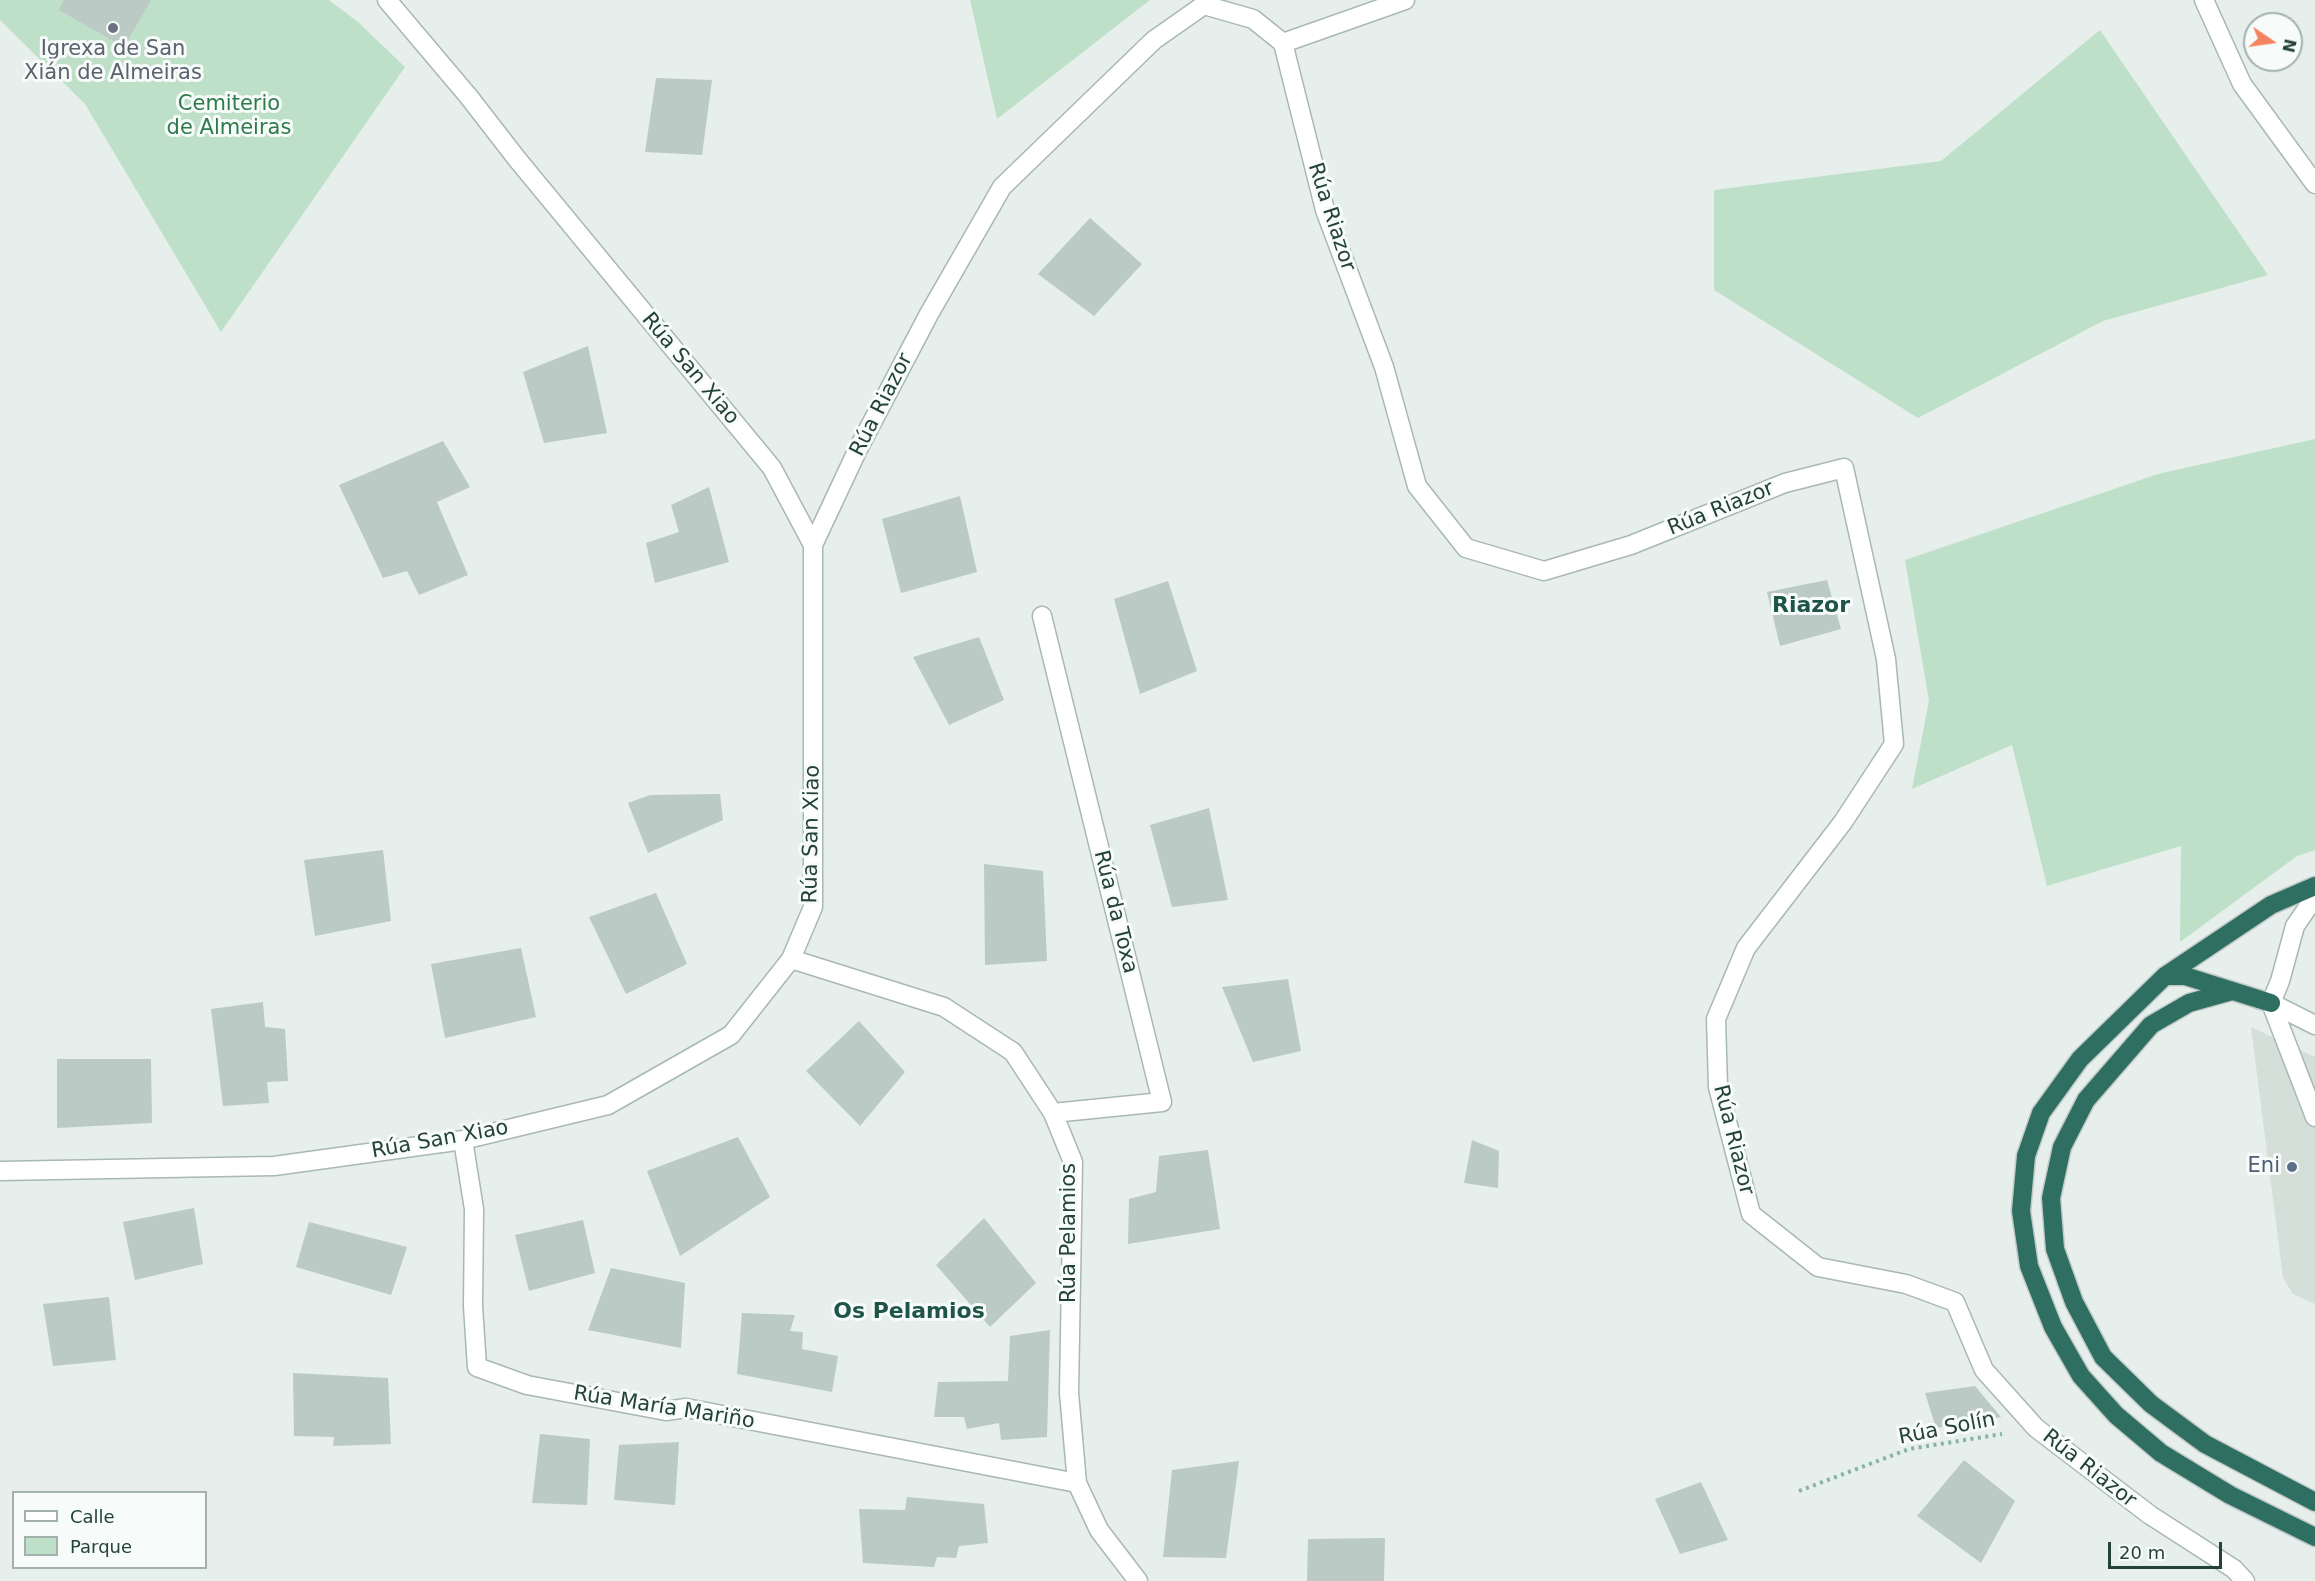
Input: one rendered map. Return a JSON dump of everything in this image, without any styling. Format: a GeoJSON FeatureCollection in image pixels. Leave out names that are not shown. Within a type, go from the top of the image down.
{"type":"FeatureCollection","features":[{"type":"Feature","properties":{"kind":"highway"},"geometry":{"type":"LineString","coordinates":[[2315,886],[2271,905],[2165,976],[2080,1059],[2041,1113],[2026,1156],[2021,1211],[2029,1266],[2053,1327],[2081,1376],[2116,1414],[2171,1459],[2230,1495],[2315,1537]]}},
{"type":"Feature","properties":{"kind":"highway"},"geometry":{"type":"LineString","coordinates":[[2165,976],[2185,976],[2271,1004]]}},
{"type":"Feature","properties":{"kind":"highway"},"geometry":{"type":"LineString","coordinates":[[2232,991],[2189,1003],[2151,1025],[2086,1100],[2062,1147],[2051,1198],[2055,1249],[2074,1302],[2103,1357],[2151,1404],[2205,1444],[2315,1502]]}},
{"type":"Feature","properties":{"kind":"street","name":"Rúa San Xiao"},"geometry":{"type":"LineString","coordinates":[[0,1170],[274,1166],[463,1140],[608,1105],[731,1035],[791,959],[813,907],[813,545],[772,468],[387,0]]}},
{"type":"Feature","properties":{"kind":"street"},"geometry":{"type":"LineString","coordinates":[[1283,43],[1405,0]]}},
{"type":"Feature","properties":{"kind":"street"},"geometry":{"type":"LineString","coordinates":[[2204,0],[2242,84],[2315,184]]}},
{"type":"Feature","properties":{"kind":"street","name":"Rúa Riazor"},"geometry":{"type":"LineString","coordinates":[[813,545],[858,449],[929,315],[1002,187],[1154,40],[1204,4],[1252,19],[1283,43],[1325,210],[1384,367],[1417,486],[1466,548],[1544,571],[1631,545],[1785,483],[1844,468],[1886,659],[1894,744],[1843,822],[1746,948],[1716,1019],[1718,1087],[1752,1214],[1818,1267],[1906,1284],[1955,1302],[1984,1370],[2036,1428],[2150,1515],[2234,1569],[2246,1581]]}},
{"type":"Feature","properties":{"kind":"street","name":"Rúa da Toxa"},"geometry":{"type":"LineString","coordinates":[[1042,616],[1162,1102],[1053,1113]]}},
{"type":"Feature","properties":{"kind":"street"},"geometry":{"type":"LineString","coordinates":[[2315,897],[2295,926],[2280,981],[2271,1004],[2315,1117]]}},
{"type":"Feature","properties":{"kind":"street","name":"Rúa Pelamios"},"geometry":{"type":"LineString","coordinates":[[791,959],[944,1007],[1013,1052],[1053,1113],[1073,1162],[1069,1393],[1077,1483],[1099,1530],[1138,1581]]}},
{"type":"Feature","properties":{"kind":"street"},"geometry":{"type":"LineString","coordinates":[[2271,1004],[2315,1025]]}},
{"type":"Feature","properties":{"kind":"street","name":"Rúa María Mariño"},"geometry":{"type":"LineString","coordinates":[[463,1140],[474,1209],[472,1306],[477,1367],[527,1385],[666,1411],[686,1408],[1077,1483]]}},
{"type":"Feature","properties":{"kind":"path","name":"Rúa Solín"},"geometry":{"type":"LineString","coordinates":[[1799,1491],[1909,1449],[2036,1428]]}},
{"type":"Feature","properties":{"kind":"shaded area","name":"Eni"},"geometry":{"type":"Polygon","coordinates":[[[2251,1027],[2315,1057],[2315,1304],[2293,1294],[2283,1278],[2251,1027]]]}},
{"type":"Feature","properties":{"kind":"green space","name":"Cemiterio de Almeiras"},"geometry":{"type":"Polygon","coordinates":[[[0,0],[329,0],[358,22],[405,67],[221,332],[85,104],[0,20],[0,0]]]}},
{"type":"Feature","properties":{"kind":"green space"},"geometry":{"type":"Polygon","coordinates":[[[970,0],[1150,0],[997,119],[970,0]]]}},
{"type":"Feature","properties":{"kind":"green space"},"geometry":{"type":"Polygon","coordinates":[[[2100,30],[2268,275],[2103,321],[1918,418],[1714,290],[1714,190],[1941,161],[2100,30]]]}},
{"type":"Feature","properties":{"kind":"green space"},"geometry":{"type":"Polygon","coordinates":[[[2315,439],[2315,850],[2297,856],[2180,942],[2181,846],[2047,886],[2012,745],[1912,789],[1929,701],[1905,560],[2158,474],[2315,439]]]}},
{"type":"Feature","properties":{"kind":"building","name":"Igrexa de San Xián de Almeiras"},"geometry":{"type":"Polygon","coordinates":[[[64,0],[151,0],[124,47],[59,10],[64,0]]]}},
{"type":"Feature","properties":{"kind":"building"},"geometry":{"type":"Polygon","coordinates":[[[656,78],[712,80],[702,155],[645,152],[656,78]]]}},
{"type":"Feature","properties":{"kind":"building"},"geometry":{"type":"Polygon","coordinates":[[[1090,218],[1142,264],[1094,316],[1038,274],[1090,218]]]}},
{"type":"Feature","properties":{"kind":"building"},"geometry":{"type":"Polygon","coordinates":[[[588,346],[607,433],[544,443],[523,372],[588,346]]]}},
{"type":"Feature","properties":{"kind":"building"},"geometry":{"type":"Polygon","coordinates":[[[443,441],[470,487],[437,502],[468,575],[419,595],[407,571],[383,578],[339,485],[443,441]]]}},
{"type":"Feature","properties":{"kind":"building"},"geometry":{"type":"Polygon","coordinates":[[[709,487],[729,562],[655,583],[646,543],[679,532],[671,505],[709,487]]]}},
{"type":"Feature","properties":{"kind":"building"},"geometry":{"type":"Polygon","coordinates":[[[960,496],[977,572],[901,593],[882,519],[960,496]]]}},
{"type":"Feature","properties":{"kind":"building"},"geometry":{"type":"Polygon","coordinates":[[[1827,580],[1841,629],[1780,646],[1767,592],[1827,580]]]}},
{"type":"Feature","properties":{"kind":"building"},"geometry":{"type":"Polygon","coordinates":[[[1168,581],[1197,671],[1140,694],[1114,599],[1168,581]]]}},
{"type":"Feature","properties":{"kind":"building"},"geometry":{"type":"Polygon","coordinates":[[[979,637],[1004,700],[949,725],[913,657],[979,637]]]}},
{"type":"Feature","properties":{"kind":"building"},"geometry":{"type":"Polygon","coordinates":[[[720,794],[723,820],[648,853],[628,803],[650,795],[720,794]]]}},
{"type":"Feature","properties":{"kind":"building"},"geometry":{"type":"Polygon","coordinates":[[[1209,808],[1228,900],[1172,907],[1150,825],[1209,808]]]}},
{"type":"Feature","properties":{"kind":"building"},"geometry":{"type":"Polygon","coordinates":[[[383,850],[391,921],[315,936],[304,860],[383,850]]]}},
{"type":"Feature","properties":{"kind":"building"},"geometry":{"type":"Polygon","coordinates":[[[984,864],[1043,871],[1047,961],[985,965],[984,864]]]}},
{"type":"Feature","properties":{"kind":"building"},"geometry":{"type":"Polygon","coordinates":[[[656,893],[687,964],[626,994],[589,917],[656,893]]]}},
{"type":"Feature","properties":{"kind":"building"},"geometry":{"type":"Polygon","coordinates":[[[521,948],[536,1017],[445,1038],[431,964],[521,948]]]}},
{"type":"Feature","properties":{"kind":"building"},"geometry":{"type":"Polygon","coordinates":[[[1288,979],[1301,1051],[1253,1062],[1222,987],[1288,979]]]}},
{"type":"Feature","properties":{"kind":"building"},"geometry":{"type":"Polygon","coordinates":[[[263,1002],[265,1027],[285,1029],[288,1081],[267,1082],[269,1103],[223,1106],[211,1009],[263,1002]]]}},
{"type":"Feature","properties":{"kind":"building"},"geometry":{"type":"Polygon","coordinates":[[[859,1021],[905,1072],[860,1126],[806,1071],[859,1021]]]}},
{"type":"Feature","properties":{"kind":"building"},"geometry":{"type":"Polygon","coordinates":[[[57,1059],[151,1059],[152,1123],[57,1128],[57,1059]]]}},
{"type":"Feature","properties":{"kind":"building"},"geometry":{"type":"Polygon","coordinates":[[[738,1137],[770,1197],[680,1256],[647,1171],[738,1137]]]}},
{"type":"Feature","properties":{"kind":"building"},"geometry":{"type":"Polygon","coordinates":[[[1472,1140],[1499,1151],[1498,1188],[1464,1183],[1472,1140]]]}},
{"type":"Feature","properties":{"kind":"building"},"geometry":{"type":"Polygon","coordinates":[[[1208,1150],[1220,1229],[1128,1244],[1129,1199],[1156,1192],[1159,1156],[1208,1150]]]}},
{"type":"Feature","properties":{"kind":"building"},"geometry":{"type":"Polygon","coordinates":[[[194,1208],[203,1264],[135,1280],[123,1222],[194,1208]]]}},
{"type":"Feature","properties":{"kind":"building"},"geometry":{"type":"Polygon","coordinates":[[[984,1218],[1036,1283],[990,1327],[936,1265],[984,1218]]]}},
{"type":"Feature","properties":{"kind":"building"},"geometry":{"type":"Polygon","coordinates":[[[583,1220],[595,1273],[529,1291],[515,1235],[583,1220]]]}},
{"type":"Feature","properties":{"kind":"building"},"geometry":{"type":"Polygon","coordinates":[[[309,1222],[407,1247],[391,1295],[296,1267],[309,1222]]]}},
{"type":"Feature","properties":{"kind":"building"},"geometry":{"type":"Polygon","coordinates":[[[611,1268],[685,1283],[681,1348],[588,1330],[611,1268]]]}},
{"type":"Feature","properties":{"kind":"building"},"geometry":{"type":"Polygon","coordinates":[[[109,1297],[116,1360],[53,1366],[43,1304],[109,1297]]]}},
{"type":"Feature","properties":{"kind":"building"},"geometry":{"type":"Polygon","coordinates":[[[742,1313],[795,1315],[790,1331],[803,1332],[802,1349],[838,1356],[832,1392],[737,1374],[742,1313]]]}},
{"type":"Feature","properties":{"kind":"building"},"geometry":{"type":"Polygon","coordinates":[[[1050,1330],[1047,1437],[1001,1440],[999,1423],[967,1429],[964,1417],[934,1417],[938,1382],[1008,1381],[1010,1336],[1050,1330]]]}},
{"type":"Feature","properties":{"kind":"building"},"geometry":{"type":"Polygon","coordinates":[[[293,1373],[388,1378],[391,1444],[333,1446],[334,1437],[294,1436],[293,1373]]]}},
{"type":"Feature","properties":{"kind":"building"},"geometry":{"type":"Polygon","coordinates":[[[1975,1386],[2001,1417],[1936,1428],[1925,1393],[1975,1386]]]}},
{"type":"Feature","properties":{"kind":"building"},"geometry":{"type":"Polygon","coordinates":[[[540,1434],[590,1439],[587,1505],[532,1503],[540,1434]]]}},
{"type":"Feature","properties":{"kind":"building"},"geometry":{"type":"Polygon","coordinates":[[[679,1442],[675,1505],[614,1500],[619,1445],[679,1442]]]}},
{"type":"Feature","properties":{"kind":"building"},"geometry":{"type":"Polygon","coordinates":[[[1964,1460],[2015,1501],[1981,1563],[1917,1516],[1964,1460]]]}},
{"type":"Feature","properties":{"kind":"building"},"geometry":{"type":"Polygon","coordinates":[[[1239,1461],[1226,1558],[1163,1557],[1172,1470],[1239,1461]]]}},
{"type":"Feature","properties":{"kind":"building"},"geometry":{"type":"Polygon","coordinates":[[[1701,1482],[1728,1540],[1680,1554],[1655,1499],[1701,1482]]]}},
{"type":"Feature","properties":{"kind":"building"},"geometry":{"type":"Polygon","coordinates":[[[907,1497],[984,1504],[988,1543],[959,1546],[956,1558],[937,1557],[934,1567],[863,1563],[859,1509],[905,1510],[907,1497]]]}},
{"type":"Feature","properties":{"kind":"building"},"geometry":{"type":"Polygon","coordinates":[[[1385,1538],[1384,1581],[1307,1581],[1308,1539],[1385,1538]]]}},
{"type":"Feature","properties":{"kind":"place","name":"Igrexa de San Xián de Almeiras"},"geometry":{"type":"Point","coordinates":[113,28]}},
{"type":"Feature","properties":{"kind":"place","name":"Eni"},"geometry":{"type":"Point","coordinates":[2292,1167]}},
{"type":"Feature","properties":{"kind":"district","name":"Riazor"},"geometry":{"type":"Point","coordinates":[1811,606]}},
{"type":"Feature","properties":{"kind":"district","name":"Os Pelamios"},"geometry":{"type":"Point","coordinates":[909,1312]}}]}
